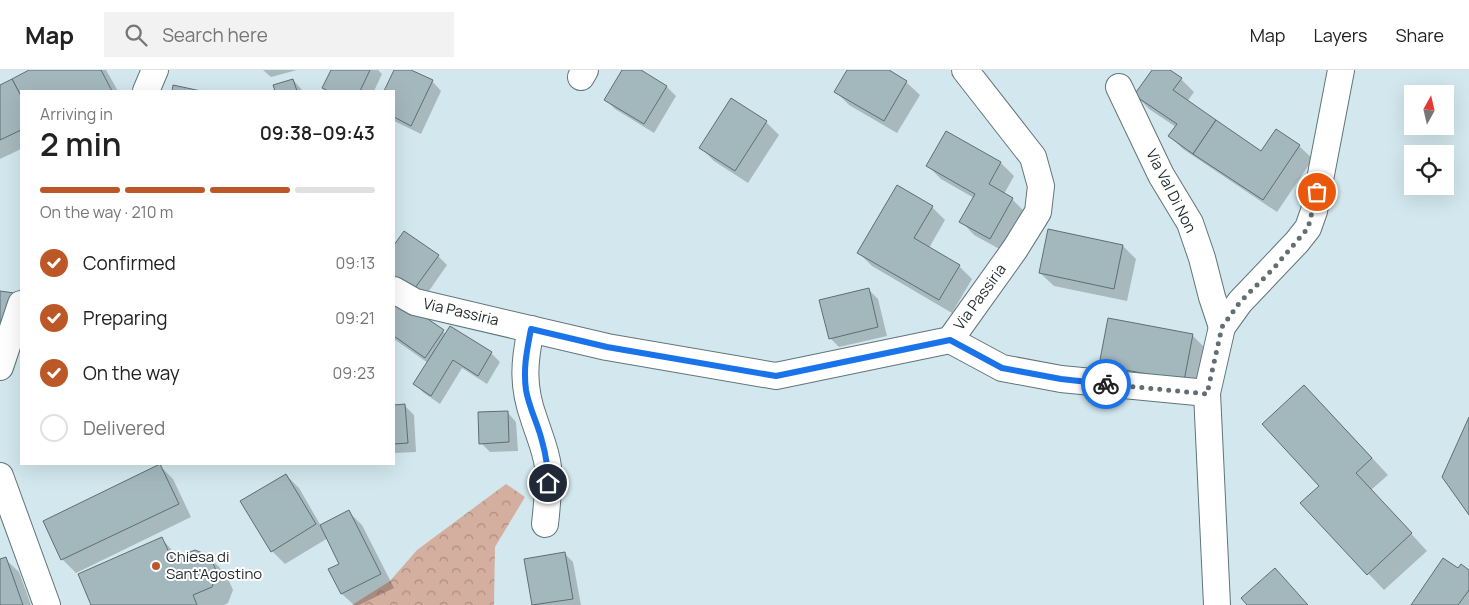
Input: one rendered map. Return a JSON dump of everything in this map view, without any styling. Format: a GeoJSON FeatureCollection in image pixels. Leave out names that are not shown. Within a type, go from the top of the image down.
{"type":"FeatureCollection","features":[{"type":"Feature","properties":{"kind":"street"},"geometry":{"type":"LineString","coordinates":[[146,90],[156,70]]}},
{"type":"Feature","properties":{"kind":"street","name":"Via Passiria"},"geometry":{"type":"LineString","coordinates":[[395,291],[415,302],[607,347],[776,376],[950,340],[1038,212],[1041,186],[1033,157],[965,70]]}},
{"type":"Feature","properties":{"kind":"street"},"geometry":{"type":"LineString","coordinates":[[1217,605],[1207,394],[1222,327],[1240,302],[1273,269],[1308,228],[1316,202],[1341,70]]}},
{"type":"Feature","properties":{"kind":"street","name":"Via Val Di Non"},"geometry":{"type":"LineString","coordinates":[[1119,87],[1161,175],[1190,223],[1222,327]]}},
{"type":"Feature","properties":{"kind":"street"},"geometry":{"type":"LineString","coordinates":[[0,367],[20,307]]}},
{"type":"Feature","properties":{"kind":"street"},"geometry":{"type":"LineString","coordinates":[[531,329],[524,369],[526,392],[533,418],[542,439],[548,466],[548,499],[545,524]]}},
{"type":"Feature","properties":{"kind":"street"},"geometry":{"type":"LineString","coordinates":[[950,340],[1002,368],[1061,379],[1207,394]]}},
{"type":"Feature","properties":{"kind":"street"},"geometry":{"type":"LineString","coordinates":[[0,476],[47,605]]}},
{"type":"Feature","properties":{"kind":"green space"},"geometry":{"type":"Polygon","coordinates":[[[506,484],[525,497],[495,547],[494,605],[352,605],[390,581],[417,550],[506,484]]]}},
{"type":"Feature","properties":{"kind":"building"},"geometry":{"type":"Polygon","coordinates":[[[29,70],[101,70],[111,90],[20,90],[20,94],[12,79],[29,70]]]}},
{"type":"Feature","properties":{"kind":"building"},"geometry":{"type":"Polygon","coordinates":[[[331,70],[370,70],[360,90],[326,90],[322,88],[331,70]]]}},
{"type":"Feature","properties":{"kind":"building"},"geometry":{"type":"Polygon","coordinates":[[[394,70],[411,70],[433,80],[411,126],[395,118],[395,90],[384,90],[394,70]]]}},
{"type":"Feature","properties":{"kind":"building"},"geometry":{"type":"Polygon","coordinates":[[[622,70],[641,70],[667,86],[644,124],[604,100],[622,70]]]}},
{"type":"Feature","properties":{"kind":"building"},"geometry":{"type":"Polygon","coordinates":[[[847,70],[889,70],[907,81],[884,121],[834,92],[847,70]]]}},
{"type":"Feature","properties":{"kind":"building"},"geometry":{"type":"Polygon","coordinates":[[[1152,70],[1170,70],[1182,78],[1173,90],[1216,120],[1193,154],[1168,136],[1177,124],[1134,95],[1152,70]]]}},
{"type":"Feature","properties":{"kind":"building"},"geometry":{"type":"Polygon","coordinates":[[[12,79],[20,94],[20,130],[0,140],[0,85],[12,79]]]}},
{"type":"Feature","properties":{"kind":"building"},"geometry":{"type":"Polygon","coordinates":[[[293,79],[297,90],[275,90],[273,85],[293,79]]]}},
{"type":"Feature","properties":{"kind":"building"},"geometry":{"type":"Polygon","coordinates":[[[173,85],[196,90],[172,90],[173,85]]]}},
{"type":"Feature","properties":{"kind":"building"},"geometry":{"type":"Polygon","coordinates":[[[731,98],[767,121],[735,171],[699,148],[731,98]]]}},
{"type":"Feature","properties":{"kind":"building"},"geometry":{"type":"Polygon","coordinates":[[[1216,120],[1261,151],[1276,129],[1300,145],[1263,200],[1193,154],[1216,120]]]}},
{"type":"Feature","properties":{"kind":"building"},"geometry":{"type":"Polygon","coordinates":[[[946,131],[1001,162],[989,184],[1013,198],[990,239],[959,222],[975,194],[926,166],[946,131]]]}},
{"type":"Feature","properties":{"kind":"building"},"geometry":{"type":"Polygon","coordinates":[[[897,185],[933,206],[914,238],[960,265],[939,300],[857,253],[897,185]]]}},
{"type":"Feature","properties":{"kind":"building"},"geometry":{"type":"Polygon","coordinates":[[[1048,229],[1123,245],[1114,289],[1039,273],[1048,229]]]}},
{"type":"Feature","properties":{"kind":"building"},"geometry":{"type":"Polygon","coordinates":[[[404,231],[439,255],[412,292],[395,280],[395,244],[404,231]]]}},
{"type":"Feature","properties":{"kind":"building"},"geometry":{"type":"Polygon","coordinates":[[[869,288],[878,327],[829,339],[819,300],[869,288]]]}},
{"type":"Feature","properties":{"kind":"building"},"geometry":{"type":"Polygon","coordinates":[[[0,291],[14,293],[0,333],[0,291]]]}},
{"type":"Feature","properties":{"kind":"building"},"geometry":{"type":"Polygon","coordinates":[[[395,297],[444,330],[425,358],[395,337],[395,297]]]}},
{"type":"Feature","properties":{"kind":"building"},"geometry":{"type":"Polygon","coordinates":[[[1108,318],[1193,334],[1184,381],[1099,365],[1108,318]]]}},
{"type":"Feature","properties":{"kind":"building"},"geometry":{"type":"Polygon","coordinates":[[[450,326],[492,352],[478,376],[453,360],[431,396],[413,384],[450,326]]]}},
{"type":"Feature","properties":{"kind":"building"},"geometry":{"type":"Polygon","coordinates":[[[1304,385],[1372,458],[1356,473],[1412,533],[1367,575],[1300,503],[1319,486],[1262,424],[1304,385]]]}},
{"type":"Feature","properties":{"kind":"building"},"geometry":{"type":"Polygon","coordinates":[[[405,404],[408,443],[395,444],[395,405],[405,404]]]}},
{"type":"Feature","properties":{"kind":"building"},"geometry":{"type":"Polygon","coordinates":[[[508,411],[509,442],[479,444],[478,412],[508,411]]]}},
{"type":"Feature","properties":{"kind":"building"},"geometry":{"type":"Polygon","coordinates":[[[1469,417],[1469,515],[1442,477],[1469,417]]]}},
{"type":"Feature","properties":{"kind":"building"},"geometry":{"type":"Polygon","coordinates":[[[158,465],[160,465],[179,504],[61,560],[43,521],[158,465]]]}},
{"type":"Feature","properties":{"kind":"building"},"geometry":{"type":"Polygon","coordinates":[[[286,474],[316,524],[271,552],[240,501],[286,474]]]}},
{"type":"Feature","properties":{"kind":"building"},"geometry":{"type":"Polygon","coordinates":[[[349,510],[381,574],[341,594],[328,569],[339,564],[320,525],[349,510]]]}},
{"type":"Feature","properties":{"kind":"building","name":"Chiesa di Sant'Agostino"},"geometry":{"type":"Polygon","coordinates":[[[162,537],[172,559],[195,550],[210,556],[217,573],[212,587],[193,595],[197,605],[91,605],[78,574],[162,537]]]}},
{"type":"Feature","properties":{"kind":"building"},"geometry":{"type":"Polygon","coordinates":[[[565,552],[573,599],[532,605],[524,559],[565,552]]]}},
{"type":"Feature","properties":{"kind":"building"},"geometry":{"type":"Polygon","coordinates":[[[6,557],[23,605],[0,605],[0,559],[6,557]]]}},
{"type":"Feature","properties":{"kind":"building"},"geometry":{"type":"Polygon","coordinates":[[[1443,558],[1458,568],[1461,564],[1469,570],[1469,590],[1458,605],[1411,605],[1443,558]]]}},
{"type":"Feature","properties":{"kind":"building"},"geometry":{"type":"Polygon","coordinates":[[[1275,568],[1308,605],[1247,605],[1241,598],[1275,568]]]}},
{"type":"Feature","properties":{"kind":"way so far"},"geometry":{"type":"LineString","coordinates":[[1106,384],[1207,394],[1222,327],[1240,302],[1273,269],[1308,228],[1314,211],[1317,192]]}},
{"type":"Feature","properties":{"kind":"place","name":"Chiesa di Sant'Agostino"},"geometry":{"type":"Point","coordinates":[156,566]}},
{"type":"Feature","properties":{"kind":"route"},"geometry":{"type":"LineString","coordinates":[[548,483],[548,466],[542,439],[533,418],[526,392],[524,369],[531,329],[607,347],[776,376],[950,340],[1002,368],[1061,379],[1106,384]]}}]}
